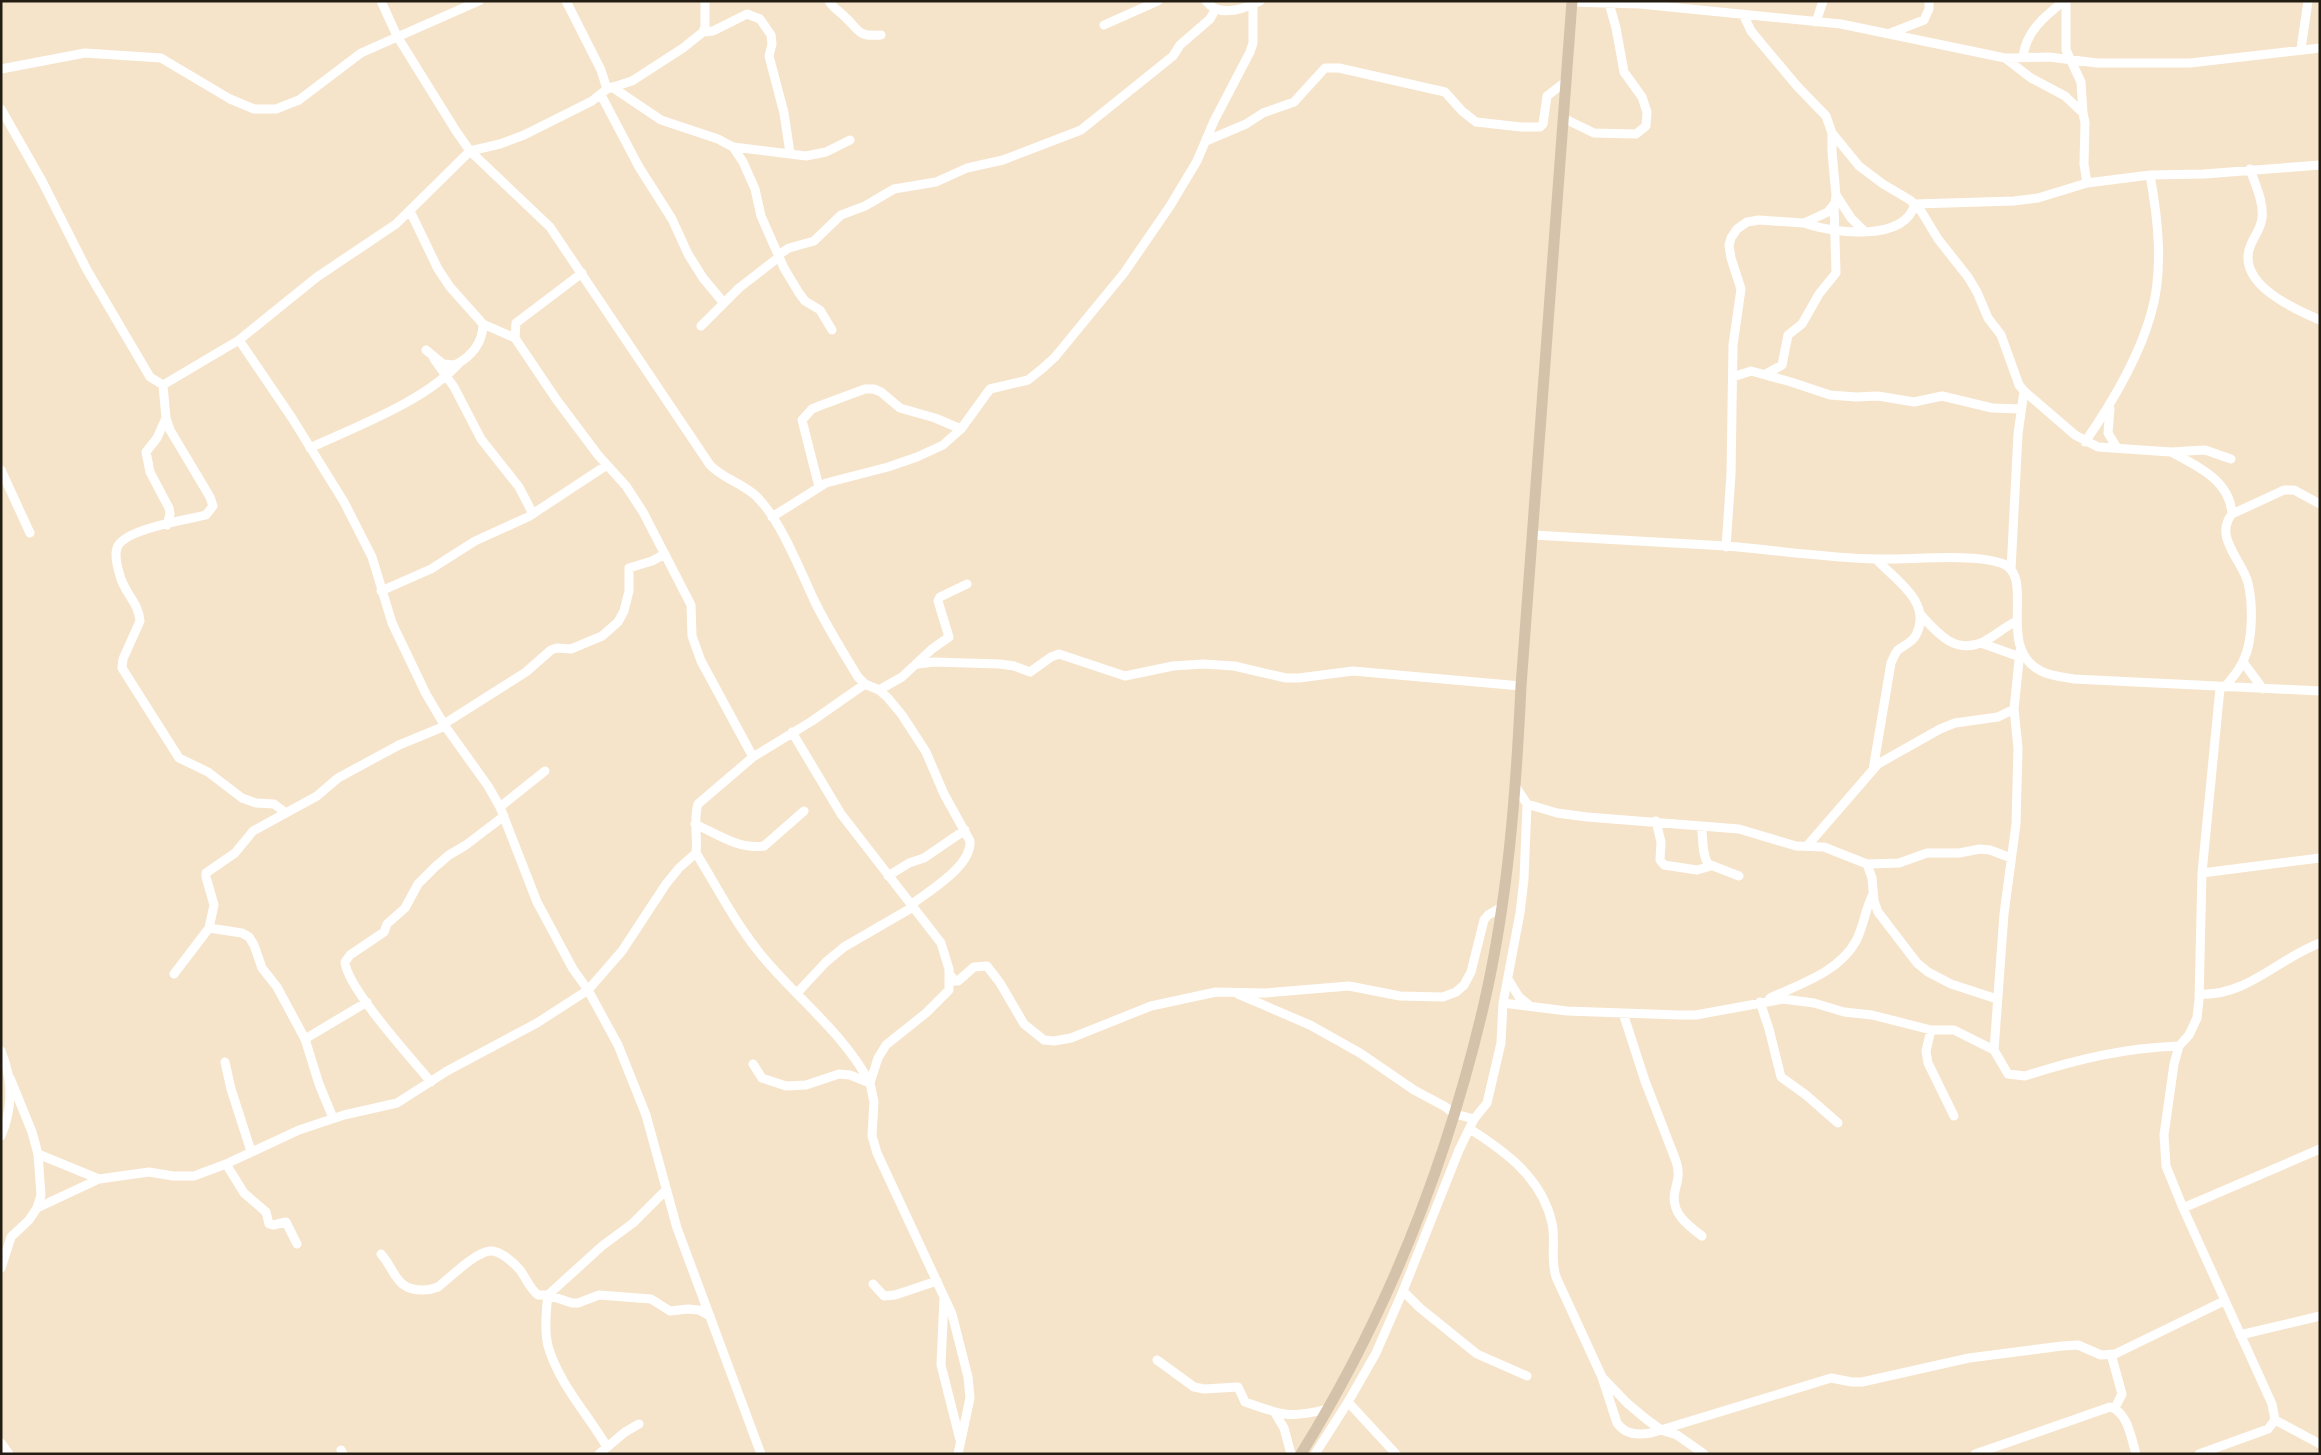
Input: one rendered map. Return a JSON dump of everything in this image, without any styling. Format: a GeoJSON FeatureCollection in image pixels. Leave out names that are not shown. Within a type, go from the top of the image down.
{"type":"FeatureCollection","features":[{"type":"Feature","properties":{"kind":"main road"},"geometry":{"type":"LineString","coordinates":[[1301,1454],[1356,1358],[1401,1263],[1432,1187],[1455,1114],[1484,1003],[1502,907],[1516,787],[1521,686],[1572,2]]}},
{"type":"Feature","properties":{"kind":"street"},"geometry":{"type":"LineString","coordinates":[[381,1],[397,36],[470,151],[550,227],[710,465],[716,472],[757,497],[772,517],[800,569],[815,602],[848,661],[865,684],[879,690],[902,716],[926,752],[944,794],[970,841],[969,854],[960,866],[912,906],[844,948],[826,962],[798,992]]}},
{"type":"Feature","properties":{"kind":"street"},"geometry":{"type":"LineString","coordinates":[[1,69],[84,53],[161,58],[230,99],[254,109],[276,109],[299,100],[362,53],[479,1]]}},
{"type":"Feature","properties":{"kind":"street"},"geometry":{"type":"LineString","coordinates":[[566,1],[593,53],[639,166],[672,219],[688,254],[703,278],[723,302]]}},
{"type":"Feature","properties":{"kind":"street"},"geometry":{"type":"LineString","coordinates":[[704,32],[705,1]]}},
{"type":"Feature","properties":{"kind":"street"},"geometry":{"type":"LineString","coordinates":[[829,1],[834,9],[844,16],[857,32],[864,36],[881,35]]}},
{"type":"Feature","properties":{"kind":"street"},"geometry":{"type":"LineString","coordinates":[[1104,24],[1158,1]]}},
{"type":"Feature","properties":{"kind":"street"},"geometry":{"type":"LineString","coordinates":[[772,517],[839,478],[864,474],[917,458],[943,445],[961,429],[990,389],[1028,380],[1055,357],[1139,252],[1170,206],[1206,141],[1214,121],[1250,52],[1256,3],[1236,10],[1215,10],[1206,1]]}},
{"type":"Feature","properties":{"kind":"street"},"geometry":{"type":"LineString","coordinates":[[1816,22],[1823,1]]}},
{"type":"Feature","properties":{"kind":"street"},"geometry":{"type":"LineString","coordinates":[[1887,34],[1924,20],[1929,10],[1929,1]]}},
{"type":"Feature","properties":{"kind":"street"},"geometry":{"type":"LineString","coordinates":[[2023,57],[2024,47],[2037,25],[2065,1]]}},
{"type":"Feature","properties":{"kind":"street"},"geometry":{"type":"LineString","coordinates":[[2065,1],[2065,38],[2069,60],[2081,82],[2085,123],[2084,164],[2087,183]]}},
{"type":"Feature","properties":{"kind":"street"},"geometry":{"type":"LineString","coordinates":[[2301,49],[2308,1]]}},
{"type":"Feature","properties":{"kind":"street"},"geometry":{"type":"LineString","coordinates":[[1572,2],[1696,8],[1841,24],[2005,58],[2050,57],[2097,63],[2190,63],[2320,48]]}},
{"type":"Feature","properties":{"kind":"street"},"geometry":{"type":"LineString","coordinates":[[1562,118],[1594,133],[1636,134],[1646,126],[1648,117],[1645,104],[1624,72],[1616,28],[1609,3]]}},
{"type":"Feature","properties":{"kind":"street"},"geometry":{"type":"LineString","coordinates":[[701,326],[723,302],[778,256],[789,248],[814,241],[842,215],[865,206],[894,189],[936,182],[967,168],[1003,160],[1081,130],[1173,56],[1180,45],[1210,19],[1215,10]]}},
{"type":"Feature","properties":{"kind":"street"},"geometry":{"type":"LineString","coordinates":[[163,385],[239,340],[296,293],[372,242],[410,211],[470,151],[520,137],[607,90],[642,76],[704,32],[713,31],[747,14],[753,14],[765,25],[771,35],[772,44],[769,56],[784,113],[790,153]]}},
{"type":"Feature","properties":{"kind":"street"},"geometry":{"type":"LineString","coordinates":[[1743,14],[1751,31],[1797,86],[1826,116],[1832,133],[1836,273],[1819,294],[1802,324],[1788,335],[1782,365],[1766,374]]}},
{"type":"Feature","properties":{"kind":"street"},"geometry":{"type":"LineString","coordinates":[[2005,58],[2031,78],[2065,96],[2083,112]]}},
{"type":"Feature","properties":{"kind":"street"},"geometry":{"type":"LineString","coordinates":[[1206,141],[1246,124],[1263,113],[1289,106],[1301,96],[1314,78],[1325,68],[1339,68],[1445,92],[1462,111],[1476,122],[1521,128],[1540,127],[1543,124],[1547,96],[1565,82]]}},
{"type":"Feature","properties":{"kind":"street"},"geometry":{"type":"LineString","coordinates":[[607,90],[661,120],[718,139],[733,147],[806,156],[826,152],[850,140]]}},
{"type":"Feature","properties":{"kind":"street"},"geometry":{"type":"LineString","coordinates":[[1,109],[42,181],[87,270],[150,376],[163,385]]}},
{"type":"Feature","properties":{"kind":"street"},"geometry":{"type":"LineString","coordinates":[[1832,133],[1859,166],[1882,184],[1915,204],[1950,256],[1968,276],[1988,318],[2001,335],[2019,385],[2085,442],[2098,447],[2171,452],[2205,450],[2231,459]]}},
{"type":"Feature","properties":{"kind":"street"},"geometry":{"type":"LineString","coordinates":[[733,147],[743,162],[755,189],[761,216],[778,256],[799,293],[805,301],[820,310],[832,330]]}},
{"type":"Feature","properties":{"kind":"street"},"geometry":{"type":"LineString","coordinates":[[1915,204],[2022,200],[2038,198],[2087,183],[2150,175],[2277,170],[2320,165]]}},
{"type":"Feature","properties":{"kind":"street"},"geometry":{"type":"LineString","coordinates":[[2250,170],[2262,208],[2259,230],[2248,250],[2248,261],[2253,274],[2264,289],[2303,313],[2320,320]]}},
{"type":"Feature","properties":{"kind":"street"},"geometry":{"type":"LineString","coordinates":[[2085,442],[2110,405],[2143,339],[2155,294],[2156,223],[2150,175]]}},
{"type":"Feature","properties":{"kind":"street"},"geometry":{"type":"LineString","coordinates":[[1804,223],[1828,212],[1835,199]]}},
{"type":"Feature","properties":{"kind":"street"},"geometry":{"type":"LineString","coordinates":[[1835,199],[1864,231]]}},
{"type":"Feature","properties":{"kind":"street"},"geometry":{"type":"LineString","coordinates":[[1726,546],[1731,474],[1733,345],[1741,289],[1731,258],[1729,245],[1731,238],[1737,229],[1747,222],[1759,220],[1804,223],[1835,230],[1888,230],[1912,214],[1915,204]]}},
{"type":"Feature","properties":{"kind":"street"},"geometry":{"type":"LineString","coordinates":[[410,211],[438,269],[450,287],[483,324],[515,338],[556,399],[626,486],[643,512],[692,606],[692,636],[701,661],[753,757]]}},
{"type":"Feature","properties":{"kind":"street"},"geometry":{"type":"LineString","coordinates":[[515,338],[516,323],[582,273]]}},
{"type":"Feature","properties":{"kind":"street"},"geometry":{"type":"LineString","coordinates":[[310,448],[414,398],[446,376],[473,352],[482,339],[483,324]]}},
{"type":"Feature","properties":{"kind":"street"},"geometry":{"type":"LineString","coordinates":[[239,340],[292,418],[344,502],[372,557],[392,624],[406,655],[444,725],[488,786],[500,807],[537,902],[573,969],[588,990],[618,1045],[646,1114],[665,1191],[677,1228],[762,1454]]}},
{"type":"Feature","properties":{"kind":"street"},"geometry":{"type":"LineString","coordinates":[[426,350],[446,376],[481,439],[519,487],[533,514]]}},
{"type":"Feature","properties":{"kind":"street"},"geometry":{"type":"LineString","coordinates":[[434,359],[449,366],[460,362]]}},
{"type":"Feature","properties":{"kind":"street"},"geometry":{"type":"LineString","coordinates":[[1732,377],[1751,371],[1830,395],[1856,398],[1878,396],[1914,402],[1942,396],[1992,408],[2021,409]]}},
{"type":"Feature","properties":{"kind":"street"},"geometry":{"type":"LineString","coordinates":[[163,385],[166,418],[170,430],[210,497],[213,506],[206,515],[133,534],[119,544],[116,549],[121,581],[134,602],[140,621],[123,659],[122,668],[174,753],[179,758],[208,772],[242,798],[256,803],[274,804],[286,813]]}},
{"type":"Feature","properties":{"kind":"street"},"geometry":{"type":"LineString","coordinates":[[820,488],[802,420],[812,409],[819,406],[865,389],[874,389],[881,392],[900,408],[935,418],[961,429]]}},
{"type":"Feature","properties":{"kind":"street"},"geometry":{"type":"LineString","coordinates":[[2011,570],[2018,434],[2024,391]]}},
{"type":"Feature","properties":{"kind":"street"},"geometry":{"type":"LineString","coordinates":[[2110,405],[2108,433],[2117,448]]}},
{"type":"Feature","properties":{"kind":"street"},"geometry":{"type":"LineString","coordinates":[[166,418],[157,438],[146,452],[150,472],[169,508],[170,514],[167,525]]}},
{"type":"Feature","properties":{"kind":"street"},"geometry":{"type":"LineString","coordinates":[[2171,452],[2214,477],[2226,490],[2232,506],[2232,514]]}},
{"type":"Feature","properties":{"kind":"street"},"geometry":{"type":"LineString","coordinates":[[381,591],[431,569],[474,541],[508,528],[533,514],[607,464]]}},
{"type":"Feature","properties":{"kind":"street"},"geometry":{"type":"LineString","coordinates":[[1,470],[30,533]]}},
{"type":"Feature","properties":{"kind":"street"},"geometry":{"type":"LineString","coordinates":[[2199,1454],[2268,1429],[2275,1420],[2272,1404],[2183,1208],[2166,1166],[2163,1148],[2170,1087],[2179,1046],[2189,1035],[2197,1018],[2202,873],[2223,687],[2243,662],[2252,607],[2245,573],[2227,539],[2225,530],[2228,519],[2232,514],[2284,490],[2294,490],[2320,504]]}},
{"type":"Feature","properties":{"kind":"street"},"geometry":{"type":"LineString","coordinates":[[1533,535],[1726,546],[1876,559],[1968,559],[2000,562],[2011,570],[2018,584],[2017,621],[2020,654],[2014,709],[2018,748],[2016,824],[1997,999],[1994,1050],[2008,1074],[2025,1076],[2090,1056],[2139,1048],[2179,1046]]}},
{"type":"Feature","properties":{"kind":"street"},"geometry":{"type":"LineString","coordinates":[[174,974],[209,928],[214,905],[206,873],[235,853],[252,831],[324,791],[338,778],[399,745],[444,725],[526,672],[551,650],[557,648],[571,649],[602,636],[618,622],[624,611],[629,592],[629,568],[652,561],[665,554]]}},
{"type":"Feature","properties":{"kind":"street"},"geometry":{"type":"LineString","coordinates":[[1876,559],[1907,589],[1914,598],[1920,614],[1937,633],[1948,641],[1963,645],[1981,643],[2020,654],[2041,672],[2074,679],[2320,692]]}},
{"type":"Feature","properties":{"kind":"street"},"geometry":{"type":"LineString","coordinates":[[879,690],[891,685],[918,664],[932,649],[949,637],[938,604],[940,597],[967,584]]}},
{"type":"Feature","properties":{"kind":"street"},"geometry":{"type":"LineString","coordinates":[[1873,770],[1891,664],[1898,650],[1912,641],[1917,634],[1920,614]]}},
{"type":"Feature","properties":{"kind":"street"},"geometry":{"type":"LineString","coordinates":[[1981,643],[2017,621]]}},
{"type":"Feature","properties":{"kind":"street"},"geometry":{"type":"LineString","coordinates":[[918,664],[934,662],[1000,664],[1014,666],[1030,672],[1050,657],[1059,654],[1125,676],[1173,666],[1203,664],[1234,666],[1286,678],[1353,671],[1521,686]]}},
{"type":"Feature","properties":{"kind":"street"},"geometry":{"type":"LineString","coordinates":[[2243,662],[2263,689]]}},
{"type":"Feature","properties":{"kind":"street"},"geometry":{"type":"LineString","coordinates":[[865,684],[812,721],[753,757],[698,804],[695,824],[698,837],[696,853],[744,933],[768,964],[798,992],[837,1034],[870,1083],[874,1102],[872,1136],[877,1153],[944,1292],[952,1314],[970,1398],[958,1454]]}},
{"type":"Feature","properties":{"kind":"street"},"geometry":{"type":"LineString","coordinates":[[1807,846],[1878,764],[1940,729],[1955,723],[1998,717],[2014,709]]}},
{"type":"Feature","properties":{"kind":"street"},"geometry":{"type":"LineString","coordinates":[[792,732],[841,814],[941,943],[950,975],[951,984],[946,994],[886,1045],[878,1058],[870,1083]]}},
{"type":"Feature","properties":{"kind":"street"},"geometry":{"type":"LineString","coordinates":[[500,807],[545,771]]}},
{"type":"Feature","properties":{"kind":"street"},"geometry":{"type":"LineString","coordinates":[[1315,1454],[1376,1353],[1403,1291],[1459,1150],[1474,1119],[1487,1103],[1502,1043],[1503,1003],[1520,913],[1524,878],[1527,804],[1516,787]]}},
{"type":"Feature","properties":{"kind":"street"},"geometry":{"type":"LineString","coordinates":[[1527,804],[1557,813],[1739,829],[1796,846],[1824,847],[1867,864],[1898,863],[1927,854],[1959,853],[1980,849],[1990,850],[2011,858]]}},
{"type":"Feature","properties":{"kind":"street"},"geometry":{"type":"LineString","coordinates":[[695,824],[735,843],[757,848],[764,846],[804,811]]}},
{"type":"Feature","properties":{"kind":"street"},"geometry":{"type":"LineString","coordinates":[[431,1082],[367,1002],[347,973],[346,958],[384,932],[388,924],[405,908],[418,884],[434,867],[504,816]]}},
{"type":"Feature","properties":{"kind":"street"},"geometry":{"type":"LineString","coordinates":[[1656,822],[1661,842],[1660,860],[1664,865],[1697,870],[1711,866],[1738,876]]}},
{"type":"Feature","properties":{"kind":"street"},"geometry":{"type":"LineString","coordinates":[[1700,826],[1703,835],[1703,853],[1711,866]]}},
{"type":"Feature","properties":{"kind":"street"},"geometry":{"type":"LineString","coordinates":[[888,876],[909,863],[924,858],[965,830]]}},
{"type":"Feature","properties":{"kind":"street"},"geometry":{"type":"LineString","coordinates":[[37,1208],[99,1179],[149,1172],[173,1176],[194,1176],[226,1164],[299,1130],[333,1118],[397,1103],[486,1049],[537,1023],[588,990],[622,951],[666,884],[679,868],[696,853]]}},
{"type":"Feature","properties":{"kind":"street"},"geometry":{"type":"LineString","coordinates":[[2202,873],[2320,858]]}},
{"type":"Feature","properties":{"kind":"street"},"geometry":{"type":"LineString","coordinates":[[1867,864],[1872,878],[1873,894],[1878,912],[1917,963],[1928,972],[1951,984],[1997,999]]}},
{"type":"Feature","properties":{"kind":"street"},"geometry":{"type":"LineString","coordinates":[[1761,1002],[1827,971],[1841,960],[1855,942],[1873,894]]}},
{"type":"Feature","properties":{"kind":"street"},"geometry":{"type":"LineString","coordinates":[[950,975],[955,981],[958,981],[974,967],[987,966],[1000,983],[1024,1024],[1044,1040],[1054,1041],[1071,1038],[1118,1021],[1140,1010],[1163,1003],[1216,992],[1282,992],[1343,986],[1400,996],[1443,997],[1456,992],[1464,985],[1471,972],[1484,920],[1488,915],[1502,907]]}},
{"type":"Feature","properties":{"kind":"street"},"geometry":{"type":"LineString","coordinates":[[209,928],[242,933],[249,937],[254,945],[262,968],[277,987],[305,1039],[319,1084],[333,1118]]}},
{"type":"Feature","properties":{"kind":"street"},"geometry":{"type":"LineString","coordinates":[[2199,994],[2220,993],[2232,990],[2258,978],[2298,952],[2320,943]]}},
{"type":"Feature","properties":{"kind":"street"},"geometry":{"type":"LineString","coordinates":[[1508,978],[1519,997],[1530,1006]]}},
{"type":"Feature","properties":{"kind":"street"},"geometry":{"type":"LineString","coordinates":[[1235,993],[1278,1013],[1310,1025],[1455,1114],[1474,1119]]}},
{"type":"Feature","properties":{"kind":"street"},"geometry":{"type":"LineString","coordinates":[[1503,1003],[1567,1011],[1696,1015],[1761,1002],[1799,1001],[1844,1012],[1872,1014],[1931,1030],[1951,1029],[1994,1050]]}},
{"type":"Feature","properties":{"kind":"street"},"geometry":{"type":"LineString","coordinates":[[305,1039],[367,1002]]}},
{"type":"Feature","properties":{"kind":"street"},"geometry":{"type":"LineString","coordinates":[[1761,1002],[1781,1077],[1806,1095],[1838,1123]]}},
{"type":"Feature","properties":{"kind":"street"},"geometry":{"type":"LineString","coordinates":[[1623,1012],[1645,1081],[1680,1174],[1674,1197],[1678,1212],[1684,1222],[1702,1236]]}},
{"type":"Feature","properties":{"kind":"street"},"geometry":{"type":"LineString","coordinates":[[1931,1030],[1926,1051],[1928,1063],[1954,1116]]}},
{"type":"Feature","properties":{"kind":"street"},"geometry":{"type":"LineString","coordinates":[[1,1052],[32,1132],[38,1154],[41,1195],[37,1208],[29,1220],[11,1237],[1,1268]]}},
{"type":"Feature","properties":{"kind":"street"},"geometry":{"type":"LineString","coordinates":[[225,1062],[231,1089],[251,1151]]}},
{"type":"Feature","properties":{"kind":"street"},"geometry":{"type":"LineString","coordinates":[[753,1064],[762,1078],[786,1086],[806,1085],[839,1074],[850,1075],[870,1083]]}},
{"type":"Feature","properties":{"kind":"street"},"geometry":{"type":"LineString","coordinates":[[1,1136],[10,1112],[10,1078]]}},
{"type":"Feature","properties":{"kind":"street"},"geometry":{"type":"LineString","coordinates":[[1470,1129],[1507,1153],[1530,1177],[1536,1187],[1552,1222],[1554,1238],[1552,1265],[1556,1277],[1602,1376],[1618,1423],[1622,1429],[1632,1434],[1661,1430],[1830,1378],[1862,1382],[1969,1358],[2062,1346],[2078,1345],[2101,1355],[2111,1354],[2224,1301]]}},
{"type":"Feature","properties":{"kind":"street"},"geometry":{"type":"LineString","coordinates":[[2183,1208],[2320,1150]]}},
{"type":"Feature","properties":{"kind":"street"},"geometry":{"type":"LineString","coordinates":[[38,1154],[99,1179]]}},
{"type":"Feature","properties":{"kind":"street"},"geometry":{"type":"LineString","coordinates":[[226,1164],[244,1193],[266,1212],[269,1224],[286,1222],[297,1244]]}},
{"type":"Feature","properties":{"kind":"street"},"geometry":{"type":"LineString","coordinates":[[607,1447],[585,1411],[573,1398],[548,1345],[546,1317],[548,1295],[602,1246],[633,1223],[665,1191]]}},
{"type":"Feature","properties":{"kind":"street"},"geometry":{"type":"LineString","coordinates":[[381,1254],[400,1283],[417,1290],[432,1290],[477,1257],[490,1251],[498,1252],[518,1268],[533,1292],[538,1295],[548,1295],[572,1303],[578,1303],[599,1295],[651,1299],[670,1311],[699,1310],[710,1316]]}},
{"type":"Feature","properties":{"kind":"street"},"geometry":{"type":"LineString","coordinates":[[873,1284],[884,1296],[895,1295],[937,1280]]}},
{"type":"Feature","properties":{"kind":"street"},"geometry":{"type":"LineString","coordinates":[[1403,1291],[1420,1308],[1477,1354],[1527,1376]]}},
{"type":"Feature","properties":{"kind":"street"},"geometry":{"type":"LineString","coordinates":[[944,1292],[941,1365],[960,1441]]}},
{"type":"Feature","properties":{"kind":"street"},"geometry":{"type":"LineString","coordinates":[[2240,1335],[2320,1316]]}},
{"type":"Feature","properties":{"kind":"street"},"geometry":{"type":"LineString","coordinates":[[2111,1354],[2122,1394],[2115,1408]]}},
{"type":"Feature","properties":{"kind":"street"},"geometry":{"type":"LineString","coordinates":[[1157,1360],[1194,1387],[1204,1389],[1238,1387],[1245,1402],[1275,1413],[1299,1416],[1328,1409]]}},
{"type":"Feature","properties":{"kind":"street"},"geometry":{"type":"LineString","coordinates":[[1602,1376],[1627,1403],[1661,1430],[1677,1435],[1704,1454]]}},
{"type":"Feature","properties":{"kind":"street"},"geometry":{"type":"LineString","coordinates":[[1348,1402],[1396,1454]]}},
{"type":"Feature","properties":{"kind":"street"},"geometry":{"type":"LineString","coordinates":[[1975,1454],[2085,1414],[2110,1407],[2115,1408],[2126,1422],[2136,1454]]}},
{"type":"Feature","properties":{"kind":"street"},"geometry":{"type":"LineString","coordinates":[[1275,1413],[1284,1428],[1290,1454]]}},
{"type":"Feature","properties":{"kind":"street"},"geometry":{"type":"LineString","coordinates":[[2275,1420],[2320,1444]]}},
{"type":"Feature","properties":{"kind":"street"},"geometry":{"type":"LineString","coordinates":[[599,1454],[640,1424]]}},
{"type":"Feature","properties":{"kind":"street"},"geometry":{"type":"LineString","coordinates":[[1,1443],[9,1454]]}},
{"type":"Feature","properties":{"kind":"street"},"geometry":{"type":"LineString","coordinates":[[2006,1444],[2012,1454]]}}]}
